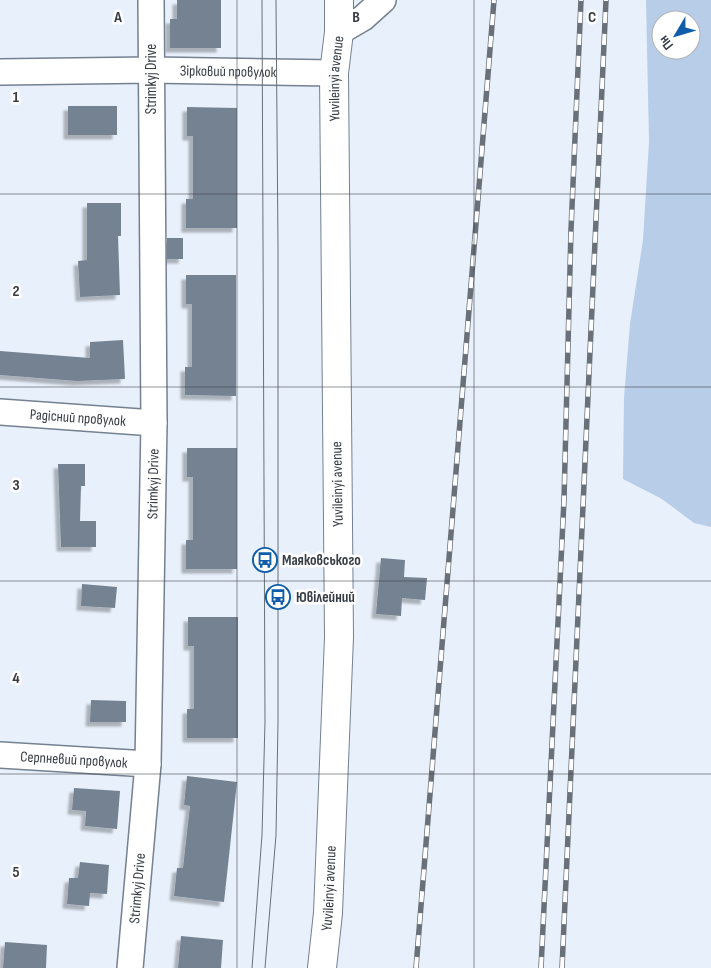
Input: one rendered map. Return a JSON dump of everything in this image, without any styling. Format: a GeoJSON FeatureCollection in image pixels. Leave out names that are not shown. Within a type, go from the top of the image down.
{"type":"FeatureCollection","features":[{"type":"Feature","properties":{"kind":"main road","name":"Yuvileinyi avenue"},"geometry":{"type":"LineString","coordinates":[[322,968],[328,913],[339,637],[334,73],[339,32],[339,0]]}},
{"type":"Feature","properties":{"kind":"street","name":"Strimkyj Drive"},"geometry":{"type":"LineString","coordinates":[[130,968],[148,764],[154,423],[150,0]]}},
{"type":"Feature","properties":{"kind":"street"},"geometry":{"type":"LineString","coordinates":[[339,32],[363,18],[383,0]]}},
{"type":"Feature","properties":{"kind":"street","name":"Зірковий провулок"},"geometry":{"type":"LineString","coordinates":[[0,72],[151,70],[334,73]]}},
{"type":"Feature","properties":{"kind":"street","name":"Радісний провулок"},"geometry":{"type":"LineString","coordinates":[[0,412],[154,423]]}},
{"type":"Feature","properties":{"kind":"street","name":"Серпневий провулок"},"geometry":{"type":"LineString","coordinates":[[0,755],[148,764]]}},
{"type":"Feature","properties":{"kind":"shaded area"},"geometry":{"type":"Polygon","coordinates":[[[646,0],[711,0],[711,527],[694,523],[662,499],[623,479],[624,398],[630,324],[643,240],[649,142],[646,0]]]}},
{"type":"Feature","properties":{"kind":"building"},"geometry":{"type":"Polygon","coordinates":[[[177,0],[221,0],[221,48],[170,48],[170,19],[177,19],[177,0]]]}},
{"type":"Feature","properties":{"kind":"building"},"geometry":{"type":"Polygon","coordinates":[[[68,106],[117,106],[117,135],[68,135],[68,106]]]}},
{"type":"Feature","properties":{"kind":"building"},"geometry":{"type":"Polygon","coordinates":[[[187,107],[237,108],[237,228],[186,228],[186,199],[193,199],[193,136],[187,136],[187,107]]]}},
{"type":"Feature","properties":{"kind":"building"},"geometry":{"type":"Polygon","coordinates":[[[87,203],[121,203],[121,236],[118,236],[120,295],[80,297],[78,261],[87,260],[87,203]]]}},
{"type":"Feature","properties":{"kind":"building"},"geometry":{"type":"Polygon","coordinates":[[[167,238],[183,238],[183,259],[167,259],[167,238]]]}},
{"type":"Feature","properties":{"kind":"building"},"geometry":{"type":"Polygon","coordinates":[[[186,275],[236,275],[236,396],[185,395],[185,367],[192,367],[192,304],[186,304],[186,275]]]}},
{"type":"Feature","properties":{"kind":"building"},"geometry":{"type":"Polygon","coordinates":[[[123,340],[125,379],[77,381],[0,375],[0,351],[90,358],[90,342],[123,340]]]}},
{"type":"Feature","properties":{"kind":"building"},"geometry":{"type":"Polygon","coordinates":[[[187,448],[237,448],[237,569],[186,569],[186,540],[193,540],[193,477],[187,477],[187,448]]]}},
{"type":"Feature","properties":{"kind":"building"},"geometry":{"type":"Polygon","coordinates":[[[58,464],[85,464],[85,486],[81,486],[80,521],[96,521],[96,547],[61,547],[58,464]]]}},
{"type":"Feature","properties":{"kind":"building"},"geometry":{"type":"Polygon","coordinates":[[[381,558],[405,560],[404,577],[427,578],[425,600],[402,598],[401,616],[376,614],[381,558]]]}},
{"type":"Feature","properties":{"kind":"building"},"geometry":{"type":"Polygon","coordinates":[[[82,584],[117,587],[115,608],[81,606],[82,584]]]}},
{"type":"Feature","properties":{"kind":"building"},"geometry":{"type":"Polygon","coordinates":[[[188,617],[238,617],[238,738],[187,738],[187,709],[194,709],[194,646],[188,646],[188,617]]]}},
{"type":"Feature","properties":{"kind":"building"},"geometry":{"type":"Polygon","coordinates":[[[91,700],[126,701],[126,722],[90,722],[91,700]]]}},
{"type":"Feature","properties":{"kind":"building"},"geometry":{"type":"Polygon","coordinates":[[[187,776],[237,782],[224,902],[174,896],[177,868],[183,868],[190,806],[184,805],[187,776]]]}},
{"type":"Feature","properties":{"kind":"building"},"geometry":{"type":"Polygon","coordinates":[[[74,788],[120,791],[117,829],[85,826],[86,811],[72,810],[74,788]]]}},
{"type":"Feature","properties":{"kind":"building"},"geometry":{"type":"Polygon","coordinates":[[[80,862],[109,865],[107,894],[90,893],[89,906],[67,904],[69,878],[78,878],[80,862]]]}},
{"type":"Feature","properties":{"kind":"building"},"geometry":{"type":"Polygon","coordinates":[[[181,936],[223,940],[221,968],[178,968],[181,936]]]}},
{"type":"Feature","properties":{"kind":"building"},"geometry":{"type":"Polygon","coordinates":[[[5,942],[47,945],[46,968],[3,968],[5,942]]]}},
{"type":"Feature","properties":{"kind":"tram line"},"geometry":{"type":"LineString","coordinates":[[252,968],[262,835],[265,722],[262,0]]}},
{"type":"Feature","properties":{"kind":"tram line"},"geometry":{"type":"LineString","coordinates":[[265,968],[276,835],[278,722],[276,0]]}},
{"type":"Feature","properties":{"kind":"railway"},"geometry":{"type":"LineString","coordinates":[[416,968],[494,0]]}},
{"type":"Feature","properties":{"kind":"railway"},"geometry":{"type":"LineString","coordinates":[[541,968],[564,500],[571,230],[581,0]]}},
{"type":"Feature","properties":{"kind":"railway"},"geometry":{"type":"LineString","coordinates":[[562,968],[606,0]]}},
{"type":"Feature","properties":{"kind":"place","name":"Маяковського"},"geometry":{"type":"Point","coordinates":[265,560]}},
{"type":"Feature","properties":{"kind":"place","name":"Ювілейний"},"geometry":{"type":"Point","coordinates":[278,597]}}]}
